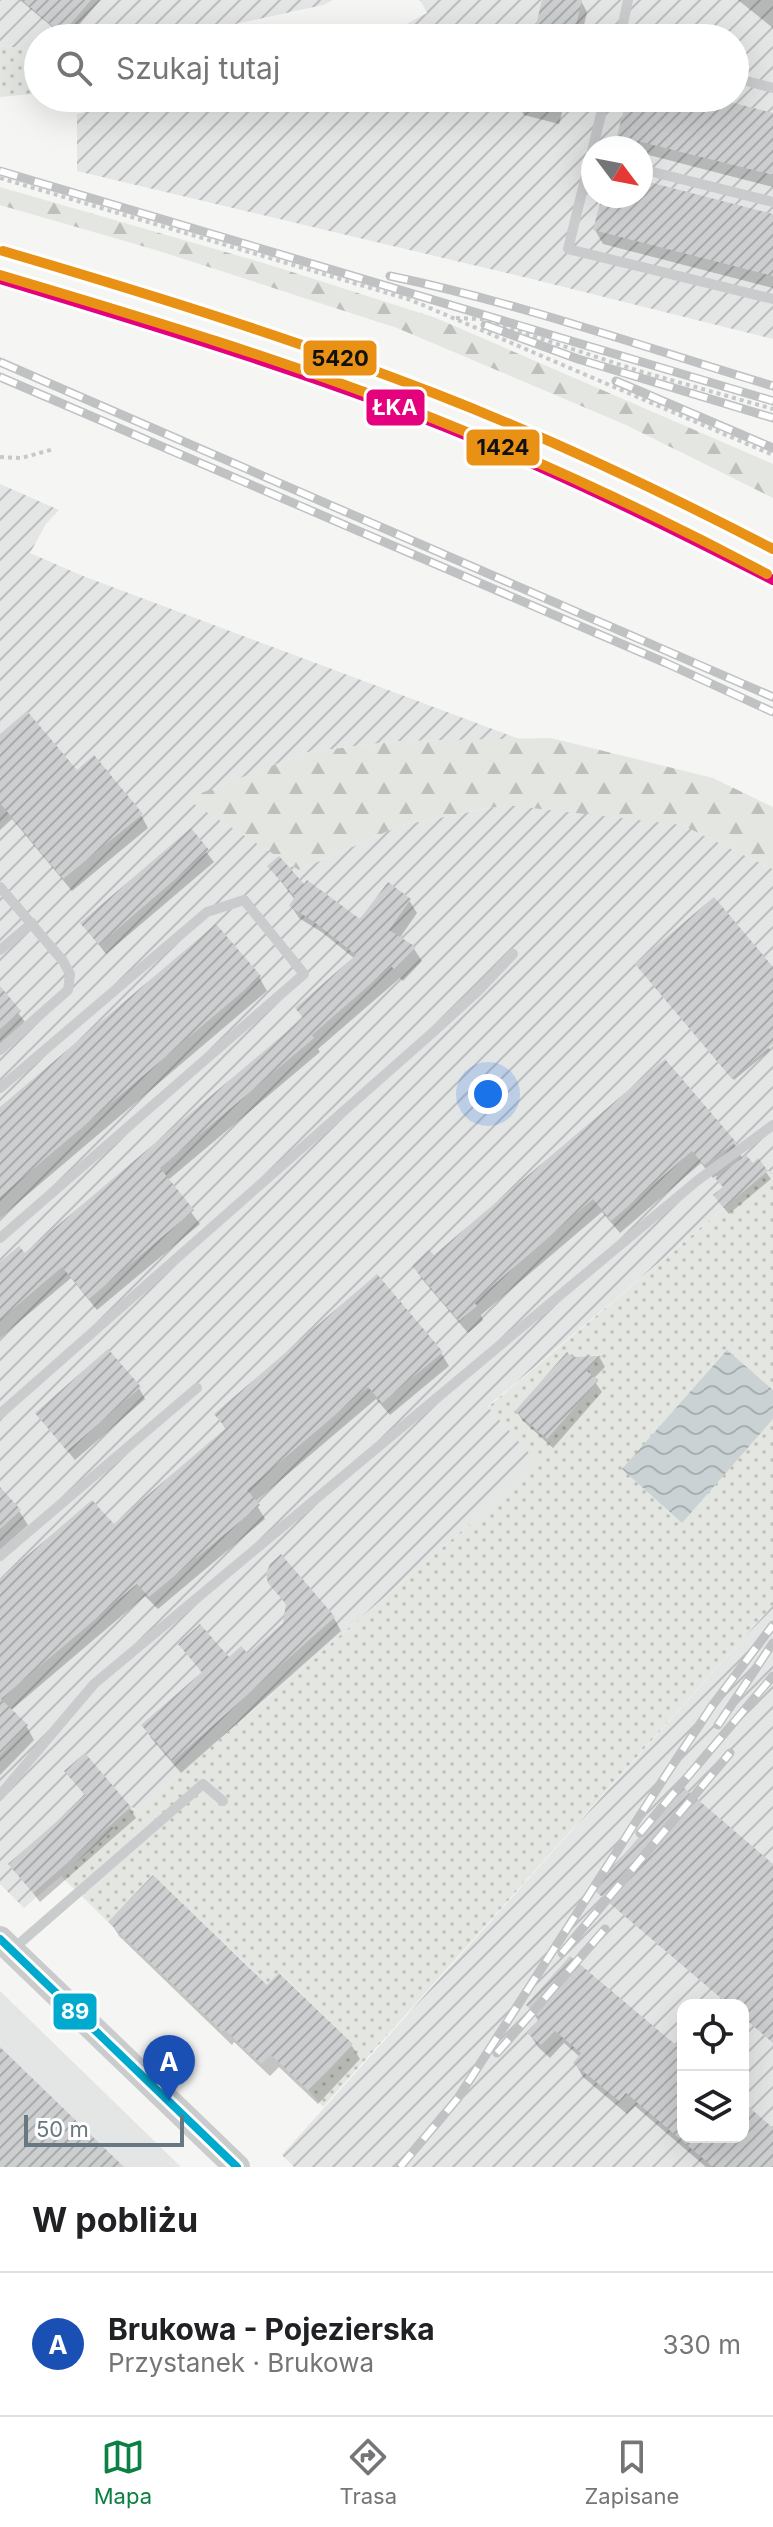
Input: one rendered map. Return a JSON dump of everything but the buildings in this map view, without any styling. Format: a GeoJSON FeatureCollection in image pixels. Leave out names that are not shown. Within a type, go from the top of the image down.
{"type":"FeatureCollection","features":[{"type":"Feature","properties":{"kind":"street"},"geometry":{"type":"LineString","coordinates":[[6,1944],[237,2167]]}},
{"type":"Feature","properties":{"kind":"lane"},"geometry":{"type":"LineString","coordinates":[[623,24],[628,0]]}},
{"type":"Feature","properties":{"kind":"lane"},"geometry":{"type":"LineString","coordinates":[[749,82],[773,88]]}},
{"type":"Feature","properties":{"kind":"lane"},"geometry":{"type":"LineString","coordinates":[[596,136],[602,112]]}},
{"type":"Feature","properties":{"kind":"lane"},"geometry":{"type":"LineString","coordinates":[[653,172],[773,202]]}},
{"type":"Feature","properties":{"kind":"lane"},"geometry":{"type":"LineString","coordinates":[[581,199],[568,249],[773,299]]}},
{"type":"Feature","properties":{"kind":"lane"},"geometry":{"type":"LineString","coordinates":[[0,887],[63,961],[70,974],[68,990],[0,1050]]}},
{"type":"Feature","properties":{"kind":"lane"},"geometry":{"type":"LineString","coordinates":[[0,1088],[207,912],[244,900],[304,974],[0,1238]]}},
{"type":"Feature","properties":{"kind":"lane"},"geometry":{"type":"LineString","coordinates":[[0,950],[32,923]]}},
{"type":"Feature","properties":{"kind":"lane"},"geometry":{"type":"LineString","coordinates":[[0,1414],[431,1034],[513,954]]}},
{"type":"Feature","properties":{"kind":"lane"},"geometry":{"type":"LineString","coordinates":[[0,1795],[94,1684],[698,1180],[773,1125]]}},
{"type":"Feature","properties":{"kind":"lane"},"geometry":{"type":"LineString","coordinates":[[0,1556],[197,1388]]}},
{"type":"Feature","properties":{"kind":"lane"},"geometry":{"type":"LineString","coordinates":[[6,1944],[203,1784],[223,1801]]}},
{"type":"Feature","properties":{"kind":"path"},"geometry":{"type":"LineString","coordinates":[[0,178],[411,300],[773,455]]}},
{"type":"Feature","properties":{"kind":"path"},"geometry":{"type":"LineString","coordinates":[[454,318],[481,319],[639,371],[773,409]]}},
{"type":"Feature","properties":{"kind":"path"},"geometry":{"type":"LineString","coordinates":[[0,457],[21,458],[54,449]]}},
{"type":"Feature","properties":{"kind":"shaded area"},"geometry":{"type":"Polygon","coordinates":[[[0,0],[333,0],[323,5],[235,24],[24,24],[24,49],[0,45],[0,0]]]}},
{"type":"Feature","properties":{"kind":"shaded area"},"geometry":{"type":"Polygon","coordinates":[[[420,0],[773,0],[773,339],[77,171],[77,114],[86,112],[749,112],[749,24],[406,24],[427,13],[420,0]]]}},
{"type":"Feature","properties":{"kind":"shaded area"},"geometry":{"type":"Polygon","coordinates":[[[0,484],[59,510],[46,524],[30,553],[83,576],[522,740],[398,741],[308,752],[187,799],[299,870],[402,825],[506,805],[583,806],[682,825],[773,869],[773,1174],[768,1171],[488,1406],[537,1461],[485,1511],[136,1811],[132,1807],[111,1825],[115,1829],[24,1908],[0,1884],[0,484]]]}},
{"type":"Feature","properties":{"kind":"shaded area"},"geometry":{"type":"Polygon","coordinates":[[[773,1605],[773,2167],[294,2167],[282,2155],[773,1605]]]}},
{"type":"Feature","properties":{"kind":"shaded area"},"geometry":{"type":"Polygon","coordinates":[[[0,1991],[181,2167],[0,2167],[0,1991]]]}},
{"type":"Feature","properties":{"kind":"green space"},"geometry":{"type":"Polygon","coordinates":[[[0,45],[24,49],[24,95],[0,97],[0,45]]]}},
{"type":"Feature","properties":{"kind":"green space"},"geometry":{"type":"Polygon","coordinates":[[[0,187],[267,264],[436,318],[773,464],[773,498],[626,425],[397,328],[156,250],[0,205],[0,187]]]}},
{"type":"Feature","properties":{"kind":"green space"},"geometry":{"type":"Polygon","coordinates":[[[551,738],[713,778],[773,807],[773,869],[682,825],[506,805],[402,825],[299,870],[186,799],[308,752],[398,741],[551,738]]]}},
{"type":"Feature","properties":{"kind":"green space"},"geometry":{"type":"Polygon","coordinates":[[[768,1171],[773,1174],[773,1605],[323,2107],[309,2091],[353,2044],[280,1973],[261,1992],[251,1969],[154,1876],[108,1922],[61,1876],[115,1829],[111,1825],[131,1807],[136,1811],[485,1511],[536,1461],[488,1407],[768,1171]]]}},
{"type":"Feature","properties":{"kind":"water"},"geometry":{"type":"Polygon","coordinates":[[[727,1350],[773,1390],[773,1419],[682,1523],[622,1469],[727,1350]]]}},
{"type":"Feature","properties":{"kind":"railway"},"geometry":{"type":"LineString","coordinates":[[0,171],[773,401]]}},
{"type":"Feature","properties":{"kind":"railway"},"geometry":{"type":"LineString","coordinates":[[390,276],[535,313],[773,386]]}},
{"type":"Feature","properties":{"kind":"railway"},"geometry":{"type":"LineString","coordinates":[[485,325],[578,359],[773,418]]}},
{"type":"Feature","properties":{"kind":"railway"},"geometry":{"type":"LineString","coordinates":[[0,362],[773,697]]}},
{"type":"Feature","properties":{"kind":"railway"},"geometry":{"type":"LineString","coordinates":[[0,377],[666,663],[773,712]]}},
{"type":"Feature","properties":{"kind":"railway"},"geometry":{"type":"LineString","coordinates":[[616,381],[773,448]]}},
{"type":"Feature","properties":{"kind":"railway"},"geometry":{"type":"LineString","coordinates":[[400,2167],[458,2098],[666,1775],[712,1706],[773,1625]]}},
{"type":"Feature","properties":{"kind":"railway"},"geometry":{"type":"LineString","coordinates":[[718,1725],[773,1643]]}},
{"type":"Feature","properties":{"kind":"railway"},"geometry":{"type":"LineString","coordinates":[[640,1833],[773,1676]]}},
{"type":"Feature","properties":{"kind":"railway"},"geometry":{"type":"LineString","coordinates":[[562,1953],[730,1753]]}},
{"type":"Feature","properties":{"kind":"railway"},"geometry":{"type":"LineString","coordinates":[[497,2053],[605,1929]]}},
{"type":"Feature","properties":{"kind":"transit line","name":"5420"},"geometry":{"type":"LineString","coordinates":[[3,251],[221,318],[436,394],[607,467],[773,549]]}},
{"type":"Feature","properties":{"kind":"transit line","name":"1424"},"geometry":{"type":"LineString","coordinates":[[0,275],[272,359],[432,418],[602,492],[767,574]]}},
{"type":"Feature","properties":{"kind":"transit line","name":"ŁKA"},"geometry":{"type":"LineString","coordinates":[[0,279],[278,366],[443,426],[610,499],[773,580]]}},
{"type":"Feature","properties":{"kind":"transit line","name":"89"},"geometry":{"type":"LineString","coordinates":[[0,1939],[237,2167]]}},
{"type":"Feature","properties":{"kind":"place","name":"Brukowa - Pojezierska"},"geometry":{"type":"Point","coordinates":[169,2101]}}]}
